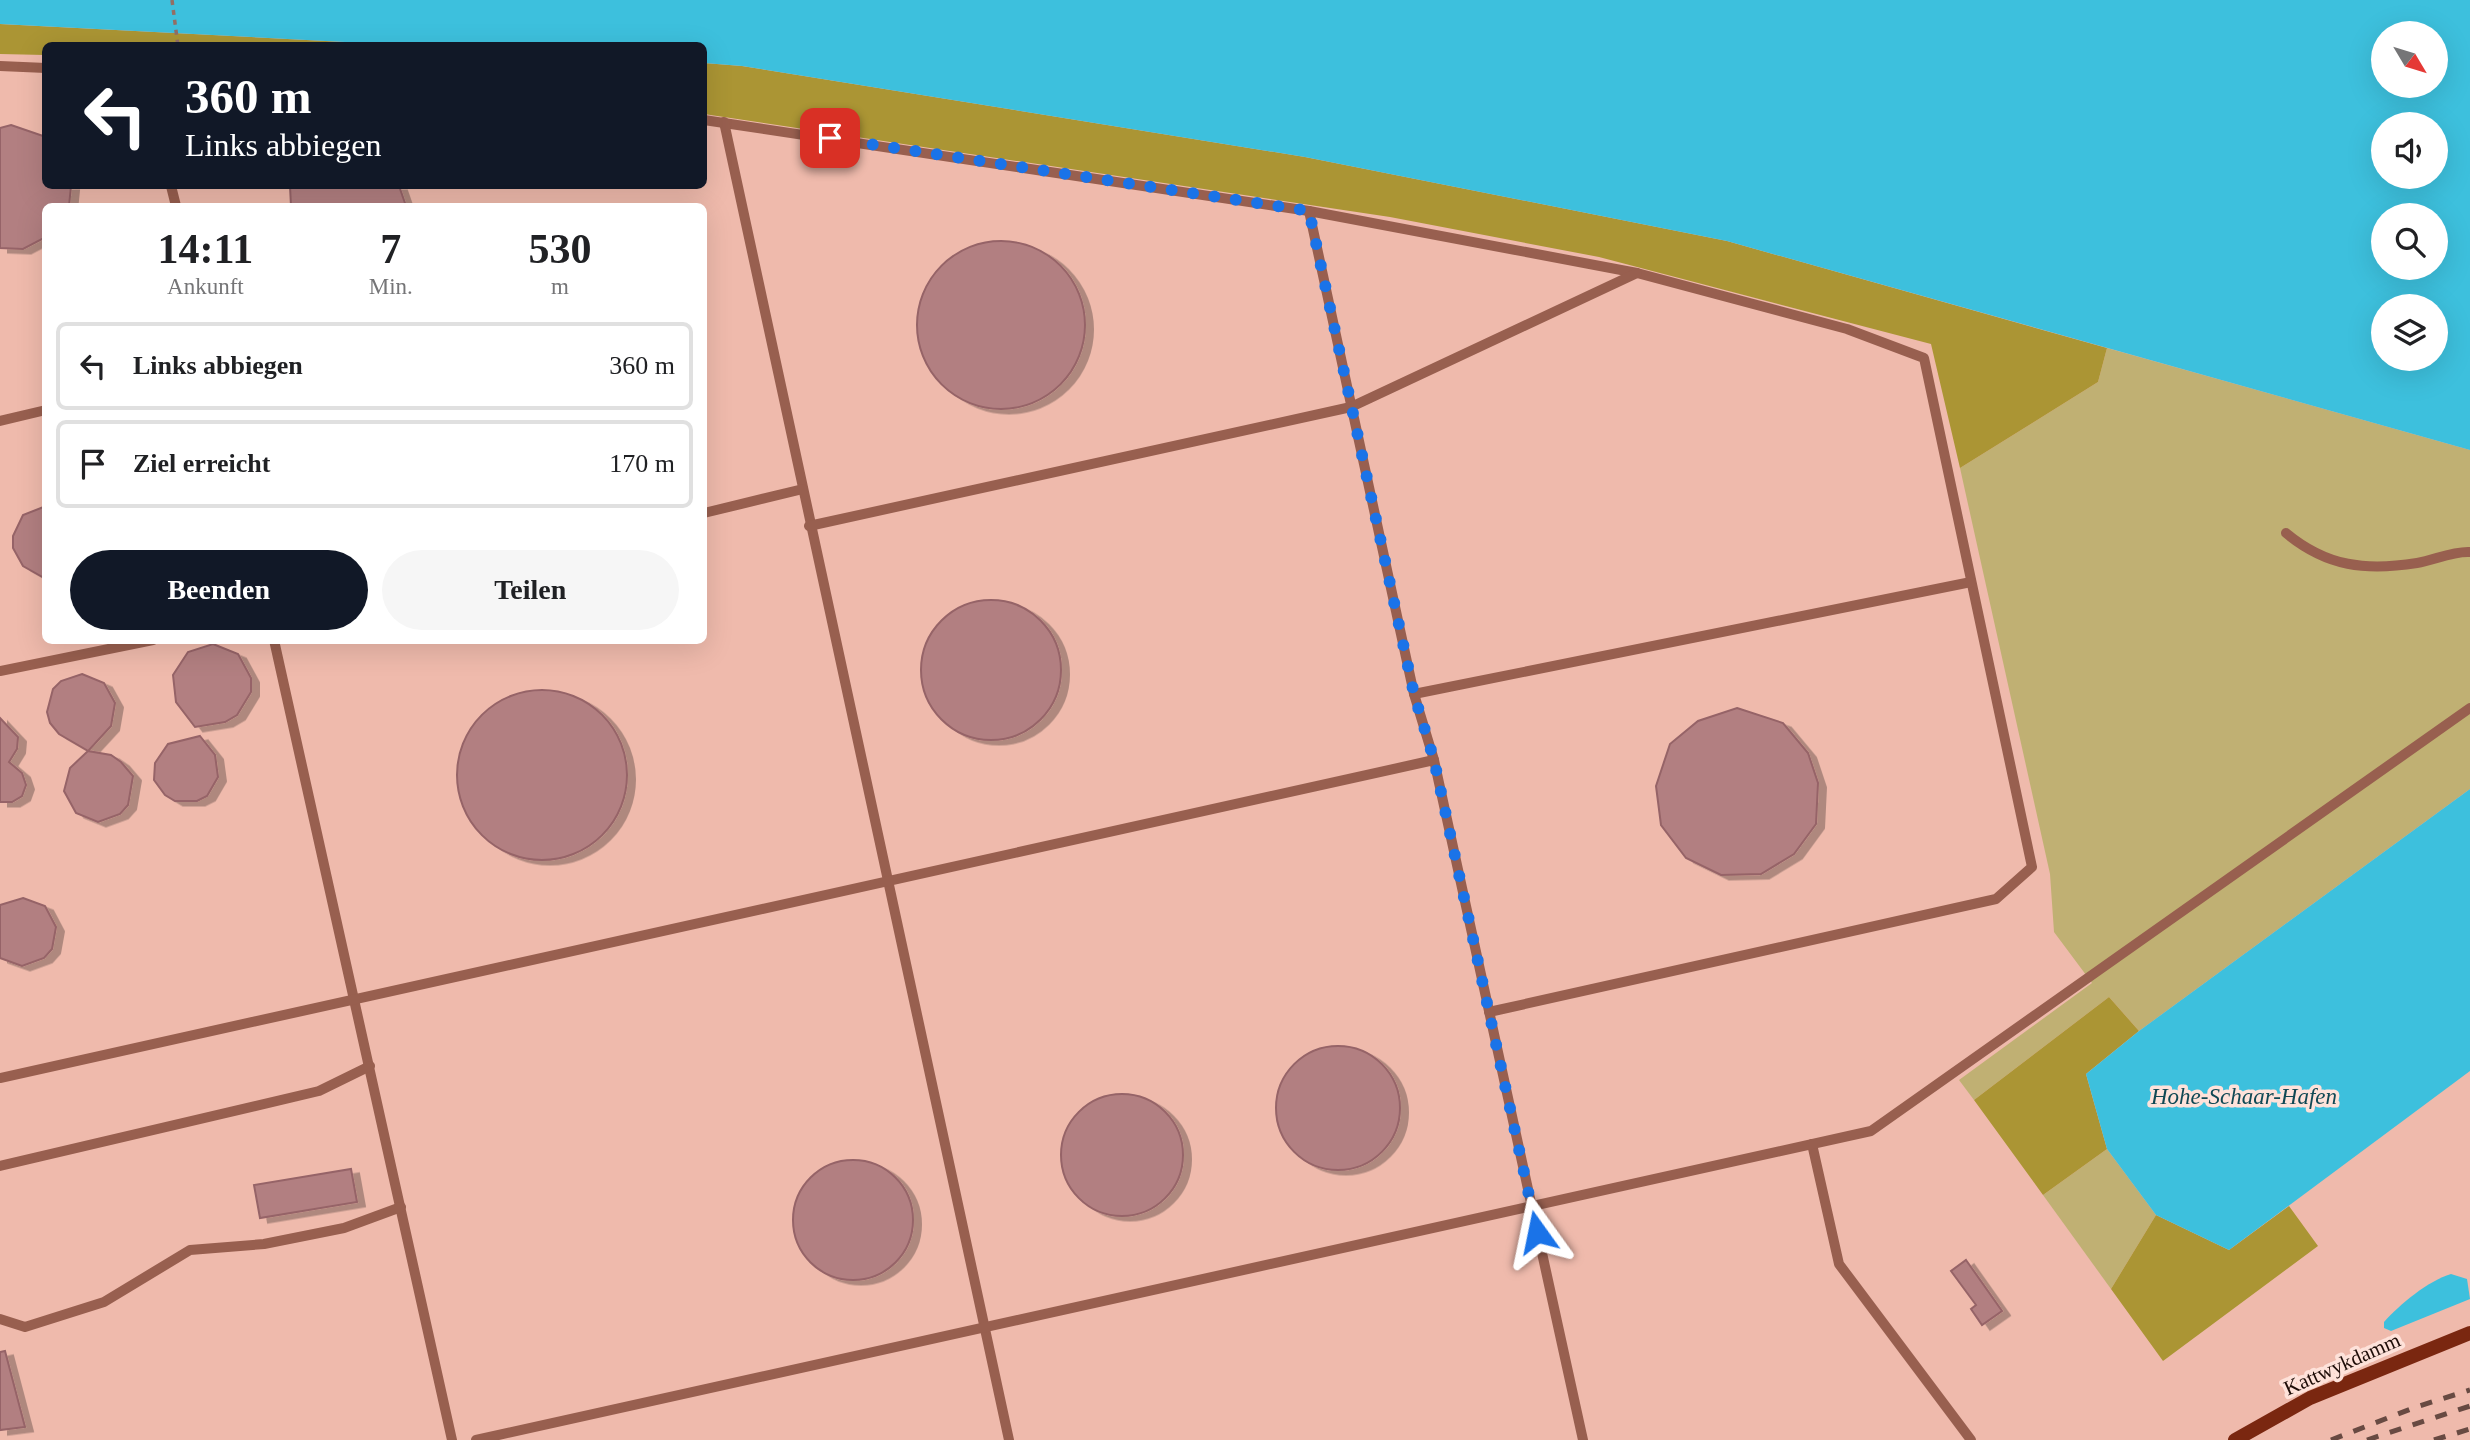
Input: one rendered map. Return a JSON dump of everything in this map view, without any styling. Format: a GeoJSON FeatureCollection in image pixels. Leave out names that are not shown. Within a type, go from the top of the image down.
{"type":"FeatureCollection","features":[{"type":"Feature","properties":{"kind":"main road","name":"Kattwykdamm"},"geometry":{"type":"LineString","coordinates":[[2235,1440],[2321,1393],[2470,1333]]}},
{"type":"Feature","properties":{"kind":"lane"},"geometry":{"type":"LineString","coordinates":[[0,66],[42,68]]}},
{"type":"Feature","properties":{"kind":"lane"},"geometry":{"type":"LineString","coordinates":[[707,120],[1309,211],[1637,273],[1847,329],[1924,358],[2032,867],[1996,898],[1489,1012]]}},
{"type":"Feature","properties":{"kind":"lane"},"geometry":{"type":"LineString","coordinates":[[723,122],[1009,1440]]}},
{"type":"Feature","properties":{"kind":"lane"},"geometry":{"type":"LineString","coordinates":[[1309,211],[1414,694],[1434,760],[1583,1440]]}},
{"type":"Feature","properties":{"kind":"lane"},"geometry":{"type":"LineString","coordinates":[[809,526],[1351,407],[1637,273]]}},
{"type":"Feature","properties":{"kind":"lane"},"geometry":{"type":"LineString","coordinates":[[0,421],[42,411]]}},
{"type":"Feature","properties":{"kind":"lane"},"geometry":{"type":"LineString","coordinates":[[707,512],[803,489]]}},
{"type":"Feature","properties":{"kind":"lane"},"geometry":{"type":"LineString","coordinates":[[2286,533],[2310,552],[2365,568],[2419,562],[2459,552],[2470,552]]}},
{"type":"Feature","properties":{"kind":"lane"},"geometry":{"type":"LineString","coordinates":[[1414,694],[1971,582]]}},
{"type":"Feature","properties":{"kind":"lane"},"geometry":{"type":"LineString","coordinates":[[0,671],[133,644]]}},
{"type":"Feature","properties":{"kind":"lane"},"geometry":{"type":"LineString","coordinates":[[275,644],[452,1440]]}},
{"type":"Feature","properties":{"kind":"lane"},"geometry":{"type":"LineString","coordinates":[[476,1440],[1871,1132],[2087,976],[2470,708]]}},
{"type":"Feature","properties":{"kind":"lane"},"geometry":{"type":"LineString","coordinates":[[0,1078],[1434,760]]}},
{"type":"Feature","properties":{"kind":"lane"},"geometry":{"type":"LineString","coordinates":[[0,1166],[318,1091],[370,1066]]}},
{"type":"Feature","properties":{"kind":"lane"},"geometry":{"type":"LineString","coordinates":[[1812,1143],[1839,1264],[1971,1440]]}},
{"type":"Feature","properties":{"kind":"lane"},"geometry":{"type":"LineString","coordinates":[[0,1319],[25,1327],[104,1302],[190,1250],[264,1244],[344,1228],[401,1207]]}},
{"type":"Feature","properties":{"kind":"path"},"geometry":{"type":"LineString","coordinates":[[172,0],[177,42]]}},
{"type":"Feature","properties":{"kind":"shaded area"},"geometry":{"type":"Polygon","coordinates":[[[0,24],[345,42],[42,42],[42,55],[0,54],[0,24]]]}},
{"type":"Feature","properties":{"kind":"shaded area"},"geometry":{"type":"Polygon","coordinates":[[[707,63],[742,66],[1305,157],[1727,241],[2107,348],[2098,382],[1960,468],[1931,344],[1599,257],[1390,217],[707,114],[707,63]]]}},
{"type":"Feature","properties":{"kind":"shaded area"},"geometry":{"type":"Polygon","coordinates":[[[2107,348],[2470,450],[2470,789],[2139,1031],[2109,997],[1974,1100],[1959,1080],[2092,983],[2054,932],[2050,874],[1960,468],[2098,382],[2107,348]]]}},
{"type":"Feature","properties":{"kind":"shaded area"},"geometry":{"type":"Polygon","coordinates":[[[2109,997],[2139,1031],[2086,1074],[2107,1149],[2043,1195],[1974,1100],[2109,997]]]}},
{"type":"Feature","properties":{"kind":"shaded area"},"geometry":{"type":"Polygon","coordinates":[[[2107,1149],[2156,1215],[2111,1289],[2043,1195],[2107,1149]]]}},
{"type":"Feature","properties":{"kind":"shaded area"},"geometry":{"type":"Polygon","coordinates":[[[2289,1206],[2318,1246],[2163,1361],[2111,1289],[2156,1215],[2229,1250],[2289,1206]]]}},
{"type":"Feature","properties":{"kind":"water"},"geometry":{"type":"Polygon","coordinates":[[[0,0],[2470,0],[2470,450],[1727,241],[1305,157],[742,66],[707,63],[707,42],[345,42],[0,24],[0,0]]]}},
{"type":"Feature","properties":{"kind":"water","name":"Hohe-Schaar-Hafen"},"geometry":{"type":"Polygon","coordinates":[[[2470,789],[2470,1071],[2229,1250],[2156,1215],[2107,1149],[2086,1074],[2139,1031],[2470,789]]]}},
{"type":"Feature","properties":{"kind":"water"},"geometry":{"type":"Polygon","coordinates":[[[2451,1274],[2467,1279],[2470,1299],[2391,1331],[2384,1328],[2384,1322],[2406,1301],[2433,1282],[2451,1274]]]}},
{"type":"Feature","properties":{"kind":"building"},"geometry":{"type":"Polygon","coordinates":[[[11,125],[42,136],[42,189],[71,189],[69,203],[42,203],[42,239],[23,249],[0,248],[0,128],[11,125]]]}},
{"type":"Feature","properties":{"kind":"building"},"geometry":{"type":"Polygon","coordinates":[[[290,189],[400,189],[405,203],[291,203],[290,189]]]}},
{"type":"Feature","properties":{"kind":"building"},"geometry":{"type":"Polygon","coordinates":[[[1001,241],[1033,247],[1061,265],[1079,293],[1085,325],[1079,357],[1061,385],[1033,403],[1001,409],[969,403],[941,385],[923,357],[917,325],[923,293],[941,265],[969,247],[1001,241]]]}},
{"type":"Feature","properties":{"kind":"building"},"geometry":{"type":"Polygon","coordinates":[[[42,508],[42,577],[23,566],[13,548],[13,536],[23,515],[42,508]]]}},
{"type":"Feature","properties":{"kind":"building"},"geometry":{"type":"Polygon","coordinates":[[[991,600],[1018,606],[1040,621],[1055,643],[1061,670],[1055,697],[1040,719],[1018,734],[991,740],[964,734],[942,719],[927,697],[921,670],[927,643],[942,621],[964,606],[991,600]]]}},
{"type":"Feature","properties":{"kind":"building"},"geometry":{"type":"Polygon","coordinates":[[[213,644],[238,654],[251,678],[251,692],[237,715],[225,722],[195,727],[176,702],[173,675],[188,652],[213,644]]]}},
{"type":"Feature","properties":{"kind":"building"},"geometry":{"type":"Polygon","coordinates":[[[82,674],[104,683],[115,703],[111,726],[88,751],[59,734],[50,723],[47,712],[53,689],[61,681],[82,674]]]}},
{"type":"Feature","properties":{"kind":"building"},"geometry":{"type":"Polygon","coordinates":[[[542,690],[574,697],[602,715],[620,743],[627,775],[620,807],[602,835],[574,853],[542,860],[510,853],[482,835],[464,807],[457,775],[464,743],[482,715],[510,697],[542,690]]]}},
{"type":"Feature","properties":{"kind":"building"},"geometry":{"type":"Polygon","coordinates":[[[1737,708],[1783,723],[1808,753],[1818,783],[1816,824],[1794,854],[1761,874],[1721,875],[1686,858],[1661,825],[1656,786],[1670,744],[1698,721],[1737,708]]]}},
{"type":"Feature","properties":{"kind":"building"},"geometry":{"type":"Polygon","coordinates":[[[0,718],[18,737],[17,749],[9,762],[22,773],[26,785],[22,796],[12,802],[0,802],[0,718]]]}},
{"type":"Feature","properties":{"kind":"building"},"geometry":{"type":"Polygon","coordinates":[[[200,736],[215,755],[218,777],[207,796],[197,801],[175,801],[165,795],[154,780],[155,763],[168,744],[200,736]]]}},
{"type":"Feature","properties":{"kind":"building"},"geometry":{"type":"Polygon","coordinates":[[[88,751],[111,755],[133,776],[128,805],[120,814],[98,822],[76,813],[64,791],[70,768],[88,751]]]}},
{"type":"Feature","properties":{"kind":"building"},"geometry":{"type":"Polygon","coordinates":[[[23,898],[45,906],[56,927],[52,949],[44,958],[22,966],[0,958],[0,905],[23,898]]]}},
{"type":"Feature","properties":{"kind":"building"},"geometry":{"type":"Polygon","coordinates":[[[1338,1046],[1362,1051],[1382,1064],[1395,1084],[1400,1108],[1395,1132],[1382,1152],[1362,1165],[1338,1170],[1314,1165],[1294,1152],[1281,1132],[1276,1108],[1281,1084],[1294,1064],[1314,1051],[1338,1046]]]}},
{"type":"Feature","properties":{"kind":"building"},"geometry":{"type":"Polygon","coordinates":[[[1122,1094],[1146,1098],[1165,1112],[1179,1131],[1183,1155],[1179,1179],[1165,1198],[1146,1212],[1122,1216],[1098,1212],[1079,1198],[1065,1179],[1061,1155],[1065,1131],[1079,1112],[1098,1098],[1122,1094]]]}},
{"type":"Feature","properties":{"kind":"building"},"geometry":{"type":"Polygon","coordinates":[[[853,1160],[876,1164],[895,1178],[909,1197],[913,1220],[909,1243],[895,1262],[876,1276],[853,1280],[830,1276],[811,1262],[797,1243],[793,1220],[797,1197],[811,1178],[830,1164],[853,1160]]]}},
{"type":"Feature","properties":{"kind":"building"},"geometry":{"type":"Polygon","coordinates":[[[351,1169],[357,1202],[260,1218],[254,1185],[351,1169]]]}},
{"type":"Feature","properties":{"kind":"building"},"geometry":{"type":"Polygon","coordinates":[[[1966,1260],[2002,1311],[1982,1325],[1971,1309],[1976,1305],[1951,1271],[1966,1260]]]}},
{"type":"Feature","properties":{"kind":"building"},"geometry":{"type":"Polygon","coordinates":[[[5,1351],[25,1427],[0,1430],[0,1352],[5,1351]]]}},
{"type":"Feature","properties":{"kind":"railway"},"geometry":{"type":"LineString","coordinates":[[2331,1440],[2416,1407],[2470,1390]]}},
{"type":"Feature","properties":{"kind":"railway"},"geometry":{"type":"LineString","coordinates":[[2367,1440],[2470,1406]]}},
{"type":"Feature","properties":{"kind":"railway"},"geometry":{"type":"LineString","coordinates":[[2434,1440],[2470,1429]]}},
{"type":"Feature","properties":{"kind":"route"},"geometry":{"type":"LineString","coordinates":[[830,138],[1309,211],[1414,694],[1434,760],[1537,1232]]}}]}
